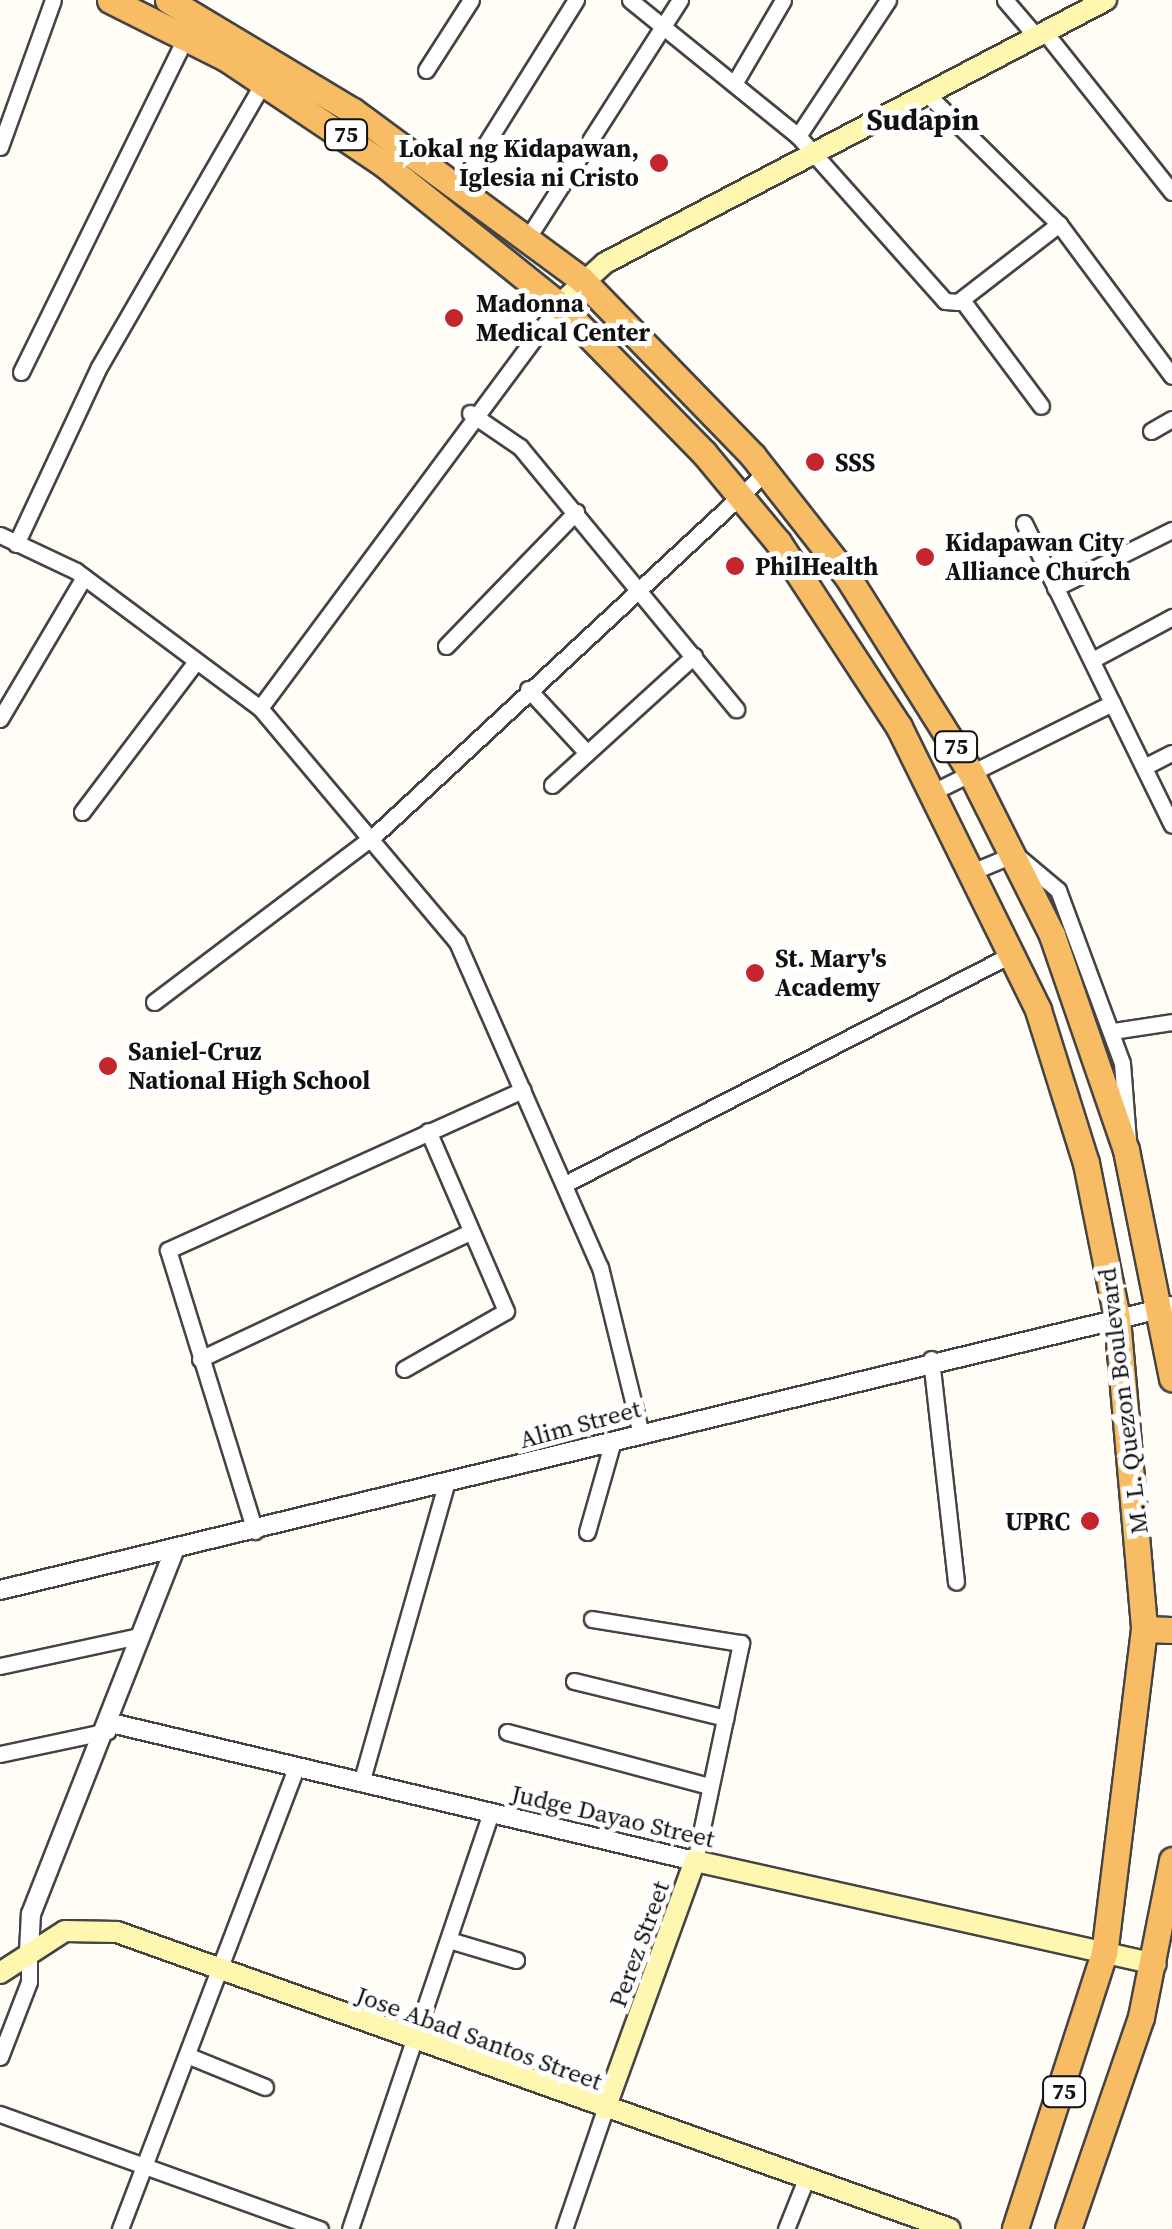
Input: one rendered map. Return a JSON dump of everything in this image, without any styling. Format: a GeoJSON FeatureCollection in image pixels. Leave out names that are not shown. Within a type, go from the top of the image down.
{"type":"FeatureCollection","features":[{"type":"Feature","properties":{"kind":"highway","name":"M. L. Quezon Boulevard"},"geometry":{"type":"LineString","coordinates":[[110,0],[186,37],[232,48],[264,81],[559,304],[740,495],[818,597],[936,791],[1014,952],[1086,1163],[1117,1318],[1144,1629],[1104,1954],[1015,2229]]}},
{"type":"Feature","properties":{"kind":"highway","name":"M. L. Quezon Boulevard"},"geometry":{"type":"LineString","coordinates":[[168,0],[232,48],[458,186],[582,280],[766,472],[856,590],[971,773],[1015,854],[1078,998],[1126,1150],[1167,1307],[1172,1378]]}},
{"type":"Feature","properties":{"kind":"highway"},"geometry":{"type":"LineString","coordinates":[[1144,1629],[1172,1630]]}},
{"type":"Feature","properties":{"kind":"highway","name":"75"},"geometry":{"type":"LineString","coordinates":[[1068,2229],[1164,1966],[1172,1860]]}},
{"type":"Feature","properties":{"kind":"main road"},"geometry":{"type":"LineString","coordinates":[[559,304],[582,280],[1106,0]]}},
{"type":"Feature","properties":{"kind":"main road","name":"Judge Dayao Street"},"geometry":{"type":"LineString","coordinates":[[695,1862],[1164,1966]]}},
{"type":"Feature","properties":{"kind":"main road","name":"Perez Street"},"geometry":{"type":"LineString","coordinates":[[605,2109],[695,1862]]}},
{"type":"Feature","properties":{"kind":"main road","name":"Jose Abad Santos Street"},"geometry":{"type":"LineString","coordinates":[[0,1973],[29,1951],[96,1927],[950,2229]]}},
{"type":"Feature","properties":{"kind":"street"},"geometry":{"type":"LineString","coordinates":[[0,147],[53,0]]}},
{"type":"Feature","properties":{"kind":"street"},"geometry":{"type":"LineString","coordinates":[[426,70],[471,0]]}},
{"type":"Feature","properties":{"kind":"street"},"geometry":{"type":"LineString","coordinates":[[458,186],[576,0]]}},
{"type":"Feature","properties":{"kind":"street"},"geometry":{"type":"LineString","coordinates":[[630,0],[798,136],[944,301],[962,300],[1059,224]]}},
{"type":"Feature","properties":{"kind":"street"},"geometry":{"type":"LineString","coordinates":[[527,238],[680,0]]}},
{"type":"Feature","properties":{"kind":"street"},"geometry":{"type":"LineString","coordinates":[[734,84],[783,0]]}},
{"type":"Feature","properties":{"kind":"street"},"geometry":{"type":"LineString","coordinates":[[798,136],[888,0]]}},
{"type":"Feature","properties":{"kind":"street"},"geometry":{"type":"LineString","coordinates":[[1005,0],[1039,33],[1172,192]]}},
{"type":"Feature","properties":{"kind":"street"},"geometry":{"type":"LineString","coordinates":[[21,372],[186,37]]}},
{"type":"Feature","properties":{"kind":"street"},"geometry":{"type":"LineString","coordinates":[[16,544],[99,367],[264,81]]}},
{"type":"Feature","properties":{"kind":"street"},"geometry":{"type":"LineString","coordinates":[[926,93],[1059,224],[1172,376]]}},
{"type":"Feature","properties":{"kind":"street"},"geometry":{"type":"LineString","coordinates":[[962,300],[1041,406]]}},
{"type":"Feature","properties":{"kind":"street"},"geometry":{"type":"LineString","coordinates":[[260,708],[470,413],[559,304]]}},
{"type":"Feature","properties":{"kind":"street"},"geometry":{"type":"LineString","coordinates":[[470,413],[520,448],[639,586],[736,709]]}},
{"type":"Feature","properties":{"kind":"street"},"geometry":{"type":"LineString","coordinates":[[1151,432],[1172,419]]}},
{"type":"Feature","properties":{"kind":"street"},"geometry":{"type":"LineString","coordinates":[[154,1002],[375,835],[766,472]]}},
{"type":"Feature","properties":{"kind":"street"},"geometry":{"type":"LineString","coordinates":[[446,646],[576,512]]}},
{"type":"Feature","properties":{"kind":"street"},"geometry":{"type":"LineString","coordinates":[[1024,522],[1094,658],[1172,825]]}},
{"type":"Feature","properties":{"kind":"street"},"geometry":{"type":"LineString","coordinates":[[1055,588],[1172,530]]}},
{"type":"Feature","properties":{"kind":"street"},"geometry":{"type":"LineString","coordinates":[[0,535],[84,577],[194,664],[260,708],[375,835],[457,942],[600,1267],[642,1434]]}},
{"type":"Feature","properties":{"kind":"street"},"geometry":{"type":"LineString","coordinates":[[0,719],[84,577]]}},
{"type":"Feature","properties":{"kind":"street"},"geometry":{"type":"LineString","coordinates":[[1094,658],[1172,617]]}},
{"type":"Feature","properties":{"kind":"street"},"geometry":{"type":"LineString","coordinates":[[552,785],[694,656]]}},
{"type":"Feature","properties":{"kind":"street"},"geometry":{"type":"LineString","coordinates":[[82,812],[194,664]]}},
{"type":"Feature","properties":{"kind":"street"},"geometry":{"type":"LineString","coordinates":[[528,690],[588,753]]}},
{"type":"Feature","properties":{"kind":"street"},"geometry":{"type":"LineString","coordinates":[[936,791],[1112,703]]}},
{"type":"Feature","properties":{"kind":"street"},"geometry":{"type":"LineString","coordinates":[[1144,767],[1172,754]]}},
{"type":"Feature","properties":{"kind":"street"},"geometry":{"type":"LineString","coordinates":[[974,871],[1015,854],[1058,890],[1113,1031],[1130,1111],[1126,1150]]}},
{"type":"Feature","properties":{"kind":"street"},"geometry":{"type":"LineString","coordinates":[[565,1184],[1014,952]]}},
{"type":"Feature","properties":{"kind":"street"},"geometry":{"type":"LineString","coordinates":[[1113,1031],[1172,1022]]}},
{"type":"Feature","properties":{"kind":"street"},"geometry":{"type":"LineString","coordinates":[[255,1531],[168,1250],[523,1090]]}},
{"type":"Feature","properties":{"kind":"street"},"geometry":{"type":"LineString","coordinates":[[404,1370],[506,1311],[468,1233],[428,1132]]}},
{"type":"Feature","properties":{"kind":"street"},"geometry":{"type":"LineString","coordinates":[[200,1359],[468,1233]]}},
{"type":"Feature","properties":{"kind":"street","name":"Alim Street"},"geometry":{"type":"LineString","coordinates":[[0,1590],[446,1485],[931,1358],[1167,1307]]}},
{"type":"Feature","properties":{"kind":"street"},"geometry":{"type":"LineString","coordinates":[[931,1358],[956,1582]]}},
{"type":"Feature","properties":{"kind":"street"},"geometry":{"type":"LineString","coordinates":[[588,1532],[612,1441]]}},
{"type":"Feature","properties":{"kind":"street"},"geometry":{"type":"LineString","coordinates":[[361,1783],[446,1485]]}},
{"type":"Feature","properties":{"kind":"street"},"geometry":{"type":"LineString","coordinates":[[0,2057],[28,1982],[31,1914],[110,1727],[138,1636],[176,1550]]}},
{"type":"Feature","properties":{"kind":"street","name":"Perez Street"},"geometry":{"type":"LineString","coordinates":[[592,1619],[739,1640],[695,1862]]}},
{"type":"Feature","properties":{"kind":"street"},"geometry":{"type":"LineString","coordinates":[[0,1666],[138,1636]]}},
{"type":"Feature","properties":{"kind":"street"},"geometry":{"type":"LineString","coordinates":[[574,1681],[726,1718]]}},
{"type":"Feature","properties":{"kind":"street"},"geometry":{"type":"LineString","coordinates":[[0,1754],[110,1727]]}},
{"type":"Feature","properties":{"kind":"street","name":"Judge Dayao Street"},"geometry":{"type":"LineString","coordinates":[[110,1727],[695,1862]]}},
{"type":"Feature","properties":{"kind":"street"},"geometry":{"type":"LineString","coordinates":[[508,1732],[709,1786]]}},
{"type":"Feature","properties":{"kind":"street"},"geometry":{"type":"LineString","coordinates":[[120,2229],[149,2164],[296,1768]]}},
{"type":"Feature","properties":{"kind":"street"},"geometry":{"type":"LineString","coordinates":[[350,2229],[491,1813]]}},
{"type":"Feature","properties":{"kind":"street"},"geometry":{"type":"LineString","coordinates":[[448,1940],[516,1960]]}},
{"type":"Feature","properties":{"kind":"street"},"geometry":{"type":"LineString","coordinates":[[189,2056],[265,2087]]}},
{"type":"Feature","properties":{"kind":"street","name":"Perez Street"},"geometry":{"type":"LineString","coordinates":[[564,2229],[605,2109]]}},
{"type":"Feature","properties":{"kind":"street"},"geometry":{"type":"LineString","coordinates":[[0,2114],[149,2164],[320,2229]]}},
{"type":"Feature","properties":{"kind":"street"},"geometry":{"type":"LineString","coordinates":[[786,2229],[806,2179]]}},
{"type":"Feature","properties":{"kind":"place","name":"Lokal ng Kidapawan, Iglesia ni Cristo"},"geometry":{"type":"Point","coordinates":[659,163]}},
{"type":"Feature","properties":{"kind":"place","name":"Madonna Medical Center"},"geometry":{"type":"Point","coordinates":[454,318]}},
{"type":"Feature","properties":{"kind":"place","name":"SSS"},"geometry":{"type":"Point","coordinates":[815,462]}},
{"type":"Feature","properties":{"kind":"place","name":"Kidapawan City Alliance Church"},"geometry":{"type":"Point","coordinates":[925,557]}},
{"type":"Feature","properties":{"kind":"place","name":"PhilHealth"},"geometry":{"type":"Point","coordinates":[735,566]}},
{"type":"Feature","properties":{"kind":"place","name":"St. Mary's Academy"},"geometry":{"type":"Point","coordinates":[755,973]}},
{"type":"Feature","properties":{"kind":"place","name":"Saniel-Cruz National High School"},"geometry":{"type":"Point","coordinates":[108,1066]}},
{"type":"Feature","properties":{"kind":"place","name":"UPRC"},"geometry":{"type":"Point","coordinates":[1090,1521]}},
{"type":"Feature","properties":{"kind":"district","name":"Sudapin"},"geometry":{"type":"Point","coordinates":[923,120]}}]}
